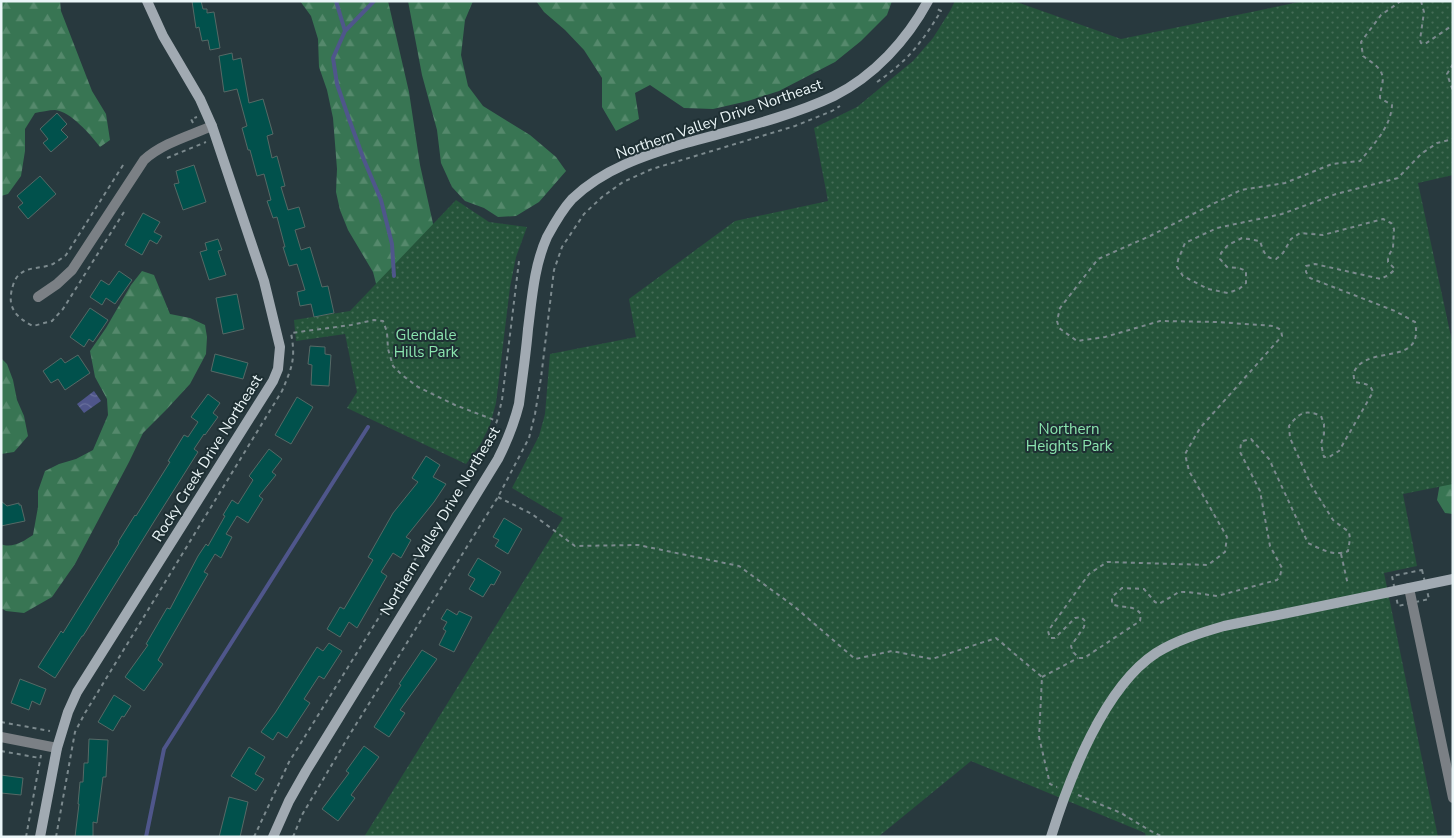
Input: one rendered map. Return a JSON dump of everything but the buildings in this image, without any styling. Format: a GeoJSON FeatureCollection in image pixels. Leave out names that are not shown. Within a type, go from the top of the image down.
{"type":"FeatureCollection","features":[{"type":"Feature","properties":{"kind":"street","name":"Rocky Creek Drive Northeast"},"geometry":{"type":"LineString","coordinates":[[40,837],[57,748],[68,712],[78,692],[273,381],[278,369],[280,347],[264,281],[212,126],[200,99],[163,36],[147,1]]}},
{"type":"Feature","properties":{"kind":"street","name":"Northern Valley Drive Northeast"},"geometry":{"type":"LineString","coordinates":[[273,837],[289,801],[306,771],[498,459],[509,438],[519,404],[537,266],[546,239],[558,217],[572,200],[590,184],[628,163],[661,151],[772,118],[834,96],[872,70],[892,51],[913,26],[928,1]]}},
{"type":"Feature","properties":{"kind":"street"},"geometry":{"type":"LineString","coordinates":[[38,297],[57,284],[72,270],[144,160],[152,152],[212,126]]}},
{"type":"Feature","properties":{"kind":"street"},"geometry":{"type":"LineString","coordinates":[[1050,837],[1067,791],[1098,720],[1123,683],[1139,666],[1156,653],[1198,634],[1224,626],[1453,579]]}},
{"type":"Feature","properties":{"kind":"street"},"geometry":{"type":"LineString","coordinates":[[1409,588],[1448,752],[1453,798]]}},
{"type":"Feature","properties":{"kind":"street"},"geometry":{"type":"LineString","coordinates":[[1,737],[57,748]]}},
{"type":"Feature","properties":{"kind":"path"},"geometry":{"type":"LineString","coordinates":[[1079,658],[1073,652],[1071,646],[1084,627],[1085,621],[1081,617],[1075,618],[1055,638],[1050,638],[1048,631],[1088,574],[1107,562],[1208,565],[1225,552],[1227,537],[1189,471],[1185,454],[1200,428],[1282,336],[1281,330],[1274,326],[1160,321],[1105,337],[1077,341],[1059,328],[1057,321],[1060,308],[1098,259],[1150,236],[1241,190],[1285,182],[1332,164],[1360,161],[1392,116],[1392,105],[1380,98],[1383,82],[1382,73],[1377,66],[1363,56],[1361,42],[1381,15],[1401,1]]}},
{"type":"Feature","properties":{"kind":"path"},"geometry":{"type":"LineString","coordinates":[[1421,1],[1424,12],[1421,43],[1426,44],[1453,25]]}},
{"type":"Feature","properties":{"kind":"path"},"geometry":{"type":"LineString","coordinates":[[875,83],[890,73],[911,54],[941,11]]}},
{"type":"Feature","properties":{"kind":"path"},"geometry":{"type":"LineString","coordinates":[[1453,64],[1447,74],[1453,91]]}},
{"type":"Feature","properties":{"kind":"path"},"geometry":{"type":"LineString","coordinates":[[293,837],[302,815],[498,497],[529,438],[541,378],[554,270],[562,247],[584,214],[602,197],[623,182],[652,169],[796,126],[832,111],[846,102]]}},
{"type":"Feature","properties":{"kind":"path"},"geometry":{"type":"LineString","coordinates":[[1042,677],[1079,658],[1084,658],[1140,621],[1141,614],[1137,609],[1118,607],[1112,604],[1112,597],[1122,588],[1144,589],[1159,604],[1179,592],[1217,596],[1277,580],[1282,568],[1270,546],[1260,491],[1240,452],[1243,441],[1251,439],[1269,459],[1308,543],[1328,552],[1341,554],[1348,550],[1349,532],[1332,520],[1310,485],[1290,438],[1289,426],[1301,414],[1313,413],[1321,416],[1324,424],[1321,444],[1324,457],[1329,457],[1339,451],[1373,392],[1369,384],[1356,382],[1353,377],[1354,372],[1358,366],[1369,359],[1404,351],[1416,337],[1416,330],[1414,322],[1395,310],[1310,278],[1306,272],[1306,266],[1315,264],[1381,278],[1385,277],[1395,269],[1388,262],[1394,229],[1391,223],[1383,219],[1323,235],[1300,233],[1291,239],[1283,253],[1276,259],[1272,259],[1264,254],[1260,241],[1242,238],[1228,245],[1221,253],[1220,259],[1227,267],[1246,271],[1246,283],[1239,289],[1228,293],[1208,289],[1183,276],[1177,267],[1178,260],[1185,243],[1217,228],[1282,214],[1336,194],[1398,178],[1421,154],[1437,143],[1453,139]]}},
{"type":"Feature","properties":{"kind":"path"},"geometry":{"type":"LineString","coordinates":[[254,837],[289,762],[488,442],[497,421],[506,369],[519,261]]}},
{"type":"Feature","properties":{"kind":"path"},"geometry":{"type":"LineString","coordinates":[[56,837],[75,732],[84,713],[282,391],[291,369],[294,351],[291,333],[351,326],[374,320],[383,321],[387,332],[388,348],[393,366],[402,375],[418,387],[448,402],[497,421]]}},
{"type":"Feature","properties":{"kind":"path"},"geometry":{"type":"LineString","coordinates":[[498,497],[532,514],[576,546],[638,545],[740,566],[795,607],[854,659],[892,651],[932,660],[996,638],[1042,677]]}},
{"type":"Feature","properties":{"kind":"path"},"geometry":{"type":"LineString","coordinates":[[1341,554],[1348,585]]}},
{"type":"Feature","properties":{"kind":"path"},"geometry":{"type":"LineString","coordinates":[[1392,576],[1422,570]]}},
{"type":"Feature","properties":{"kind":"path"},"geometry":{"type":"LineString","coordinates":[[1042,677],[1039,737],[1050,784],[1121,813],[1163,837]]}},
{"type":"Feature","properties":{"kind":"path"},"geometry":{"type":"LineString","coordinates":[[1,722],[45,730]]}},
{"type":"Feature","properties":{"kind":"path"},"geometry":{"type":"LineString","coordinates":[[1,751],[40,758],[26,837]]}},
{"type":"Feature","properties":{"kind":"green space"},"geometry":{"type":"Polygon","coordinates":[[[1,1],[60,1],[61,11],[92,91],[106,114],[110,140],[100,147],[80,124],[61,111],[53,110],[35,113],[25,129],[25,151],[21,176],[8,194],[1,196],[1,1]]]}},
{"type":"Feature","properties":{"kind":"green space"},"geometry":{"type":"Polygon","coordinates":[[[300,1],[388,1],[409,92],[420,165],[436,237],[379,295],[373,272],[348,230],[340,210],[336,192],[337,169],[333,118],[327,90],[319,67],[318,39],[311,16],[300,1]]]}},
{"type":"Feature","properties":{"kind":"green space"},"geometry":{"type":"Polygon","coordinates":[[[408,1],[473,1],[465,20],[461,55],[468,86],[483,106],[530,135],[556,157],[566,171],[539,202],[516,216],[498,217],[484,208],[465,201],[452,187],[441,163],[437,130],[422,75],[408,1]]]}},
{"type":"Feature","properties":{"kind":"green space"},"geometry":{"type":"Polygon","coordinates":[[[536,1],[892,1],[887,15],[861,41],[835,62],[779,91],[713,109],[684,108],[650,85],[635,93],[639,119],[616,131],[602,107],[602,78],[584,50],[544,12],[536,1]]]}},
{"type":"Feature","properties":{"kind":"green space","name":"Northern Heights Park"},"geometry":{"type":"Polygon","coordinates":[[[955,1],[1014,1],[1121,39],[1304,1],[1453,1],[1453,175],[1418,183],[1453,346],[1453,484],[1403,494],[1417,566],[1384,573],[1438,837],[1146,837],[1145,833],[971,761],[878,837],[364,837],[563,518],[512,488],[539,436],[545,414],[550,354],[636,337],[629,299],[735,221],[828,201],[814,128],[857,107],[913,61],[933,38],[955,1]]]}},
{"type":"Feature","properties":{"kind":"green space","name":"Glendale Hills Park"},"geometry":{"type":"Polygon","coordinates":[[[456,200],[489,222],[527,227],[516,257],[510,287],[496,403],[490,425],[480,445],[466,464],[347,408],[357,392],[345,334],[296,341],[294,320],[350,311],[456,200]]]}},
{"type":"Feature","properties":{"kind":"green space"},"geometry":{"type":"Polygon","coordinates":[[[142,271],[154,275],[170,314],[190,318],[205,325],[207,337],[206,354],[190,384],[143,433],[75,564],[52,597],[24,613],[6,611],[1,608],[1,544],[14,545],[33,535],[38,507],[38,491],[45,471],[93,450],[108,415],[107,399],[95,377],[90,351],[131,285],[142,271]]]}},
{"type":"Feature","properties":{"kind":"green space"},"geometry":{"type":"Polygon","coordinates":[[[1,358],[7,364],[13,380],[28,436],[14,452],[1,454],[1,358]]]}},
{"type":"Feature","properties":{"kind":"green space"},"geometry":{"type":"Polygon","coordinates":[[[1453,473],[1453,514],[1445,513],[1437,500],[1440,483],[1453,473]]]}},
{"type":"Feature","properties":{"kind":"water"},"geometry":{"type":"Polygon","coordinates":[[[94,391],[101,401],[84,413],[77,404],[94,391]]]}},
{"type":"Feature","properties":{"kind":"waterway"},"geometry":{"type":"LineString","coordinates":[[336,1],[345,31]]}},
{"type":"Feature","properties":{"kind":"waterway"},"geometry":{"type":"LineString","coordinates":[[374,1],[345,31],[333,58],[337,84],[364,160],[381,200],[392,244],[394,276]]}},
{"type":"Feature","properties":{"kind":"waterway"},"geometry":{"type":"LineString","coordinates":[[146,837],[164,749],[368,427]]}}]}
